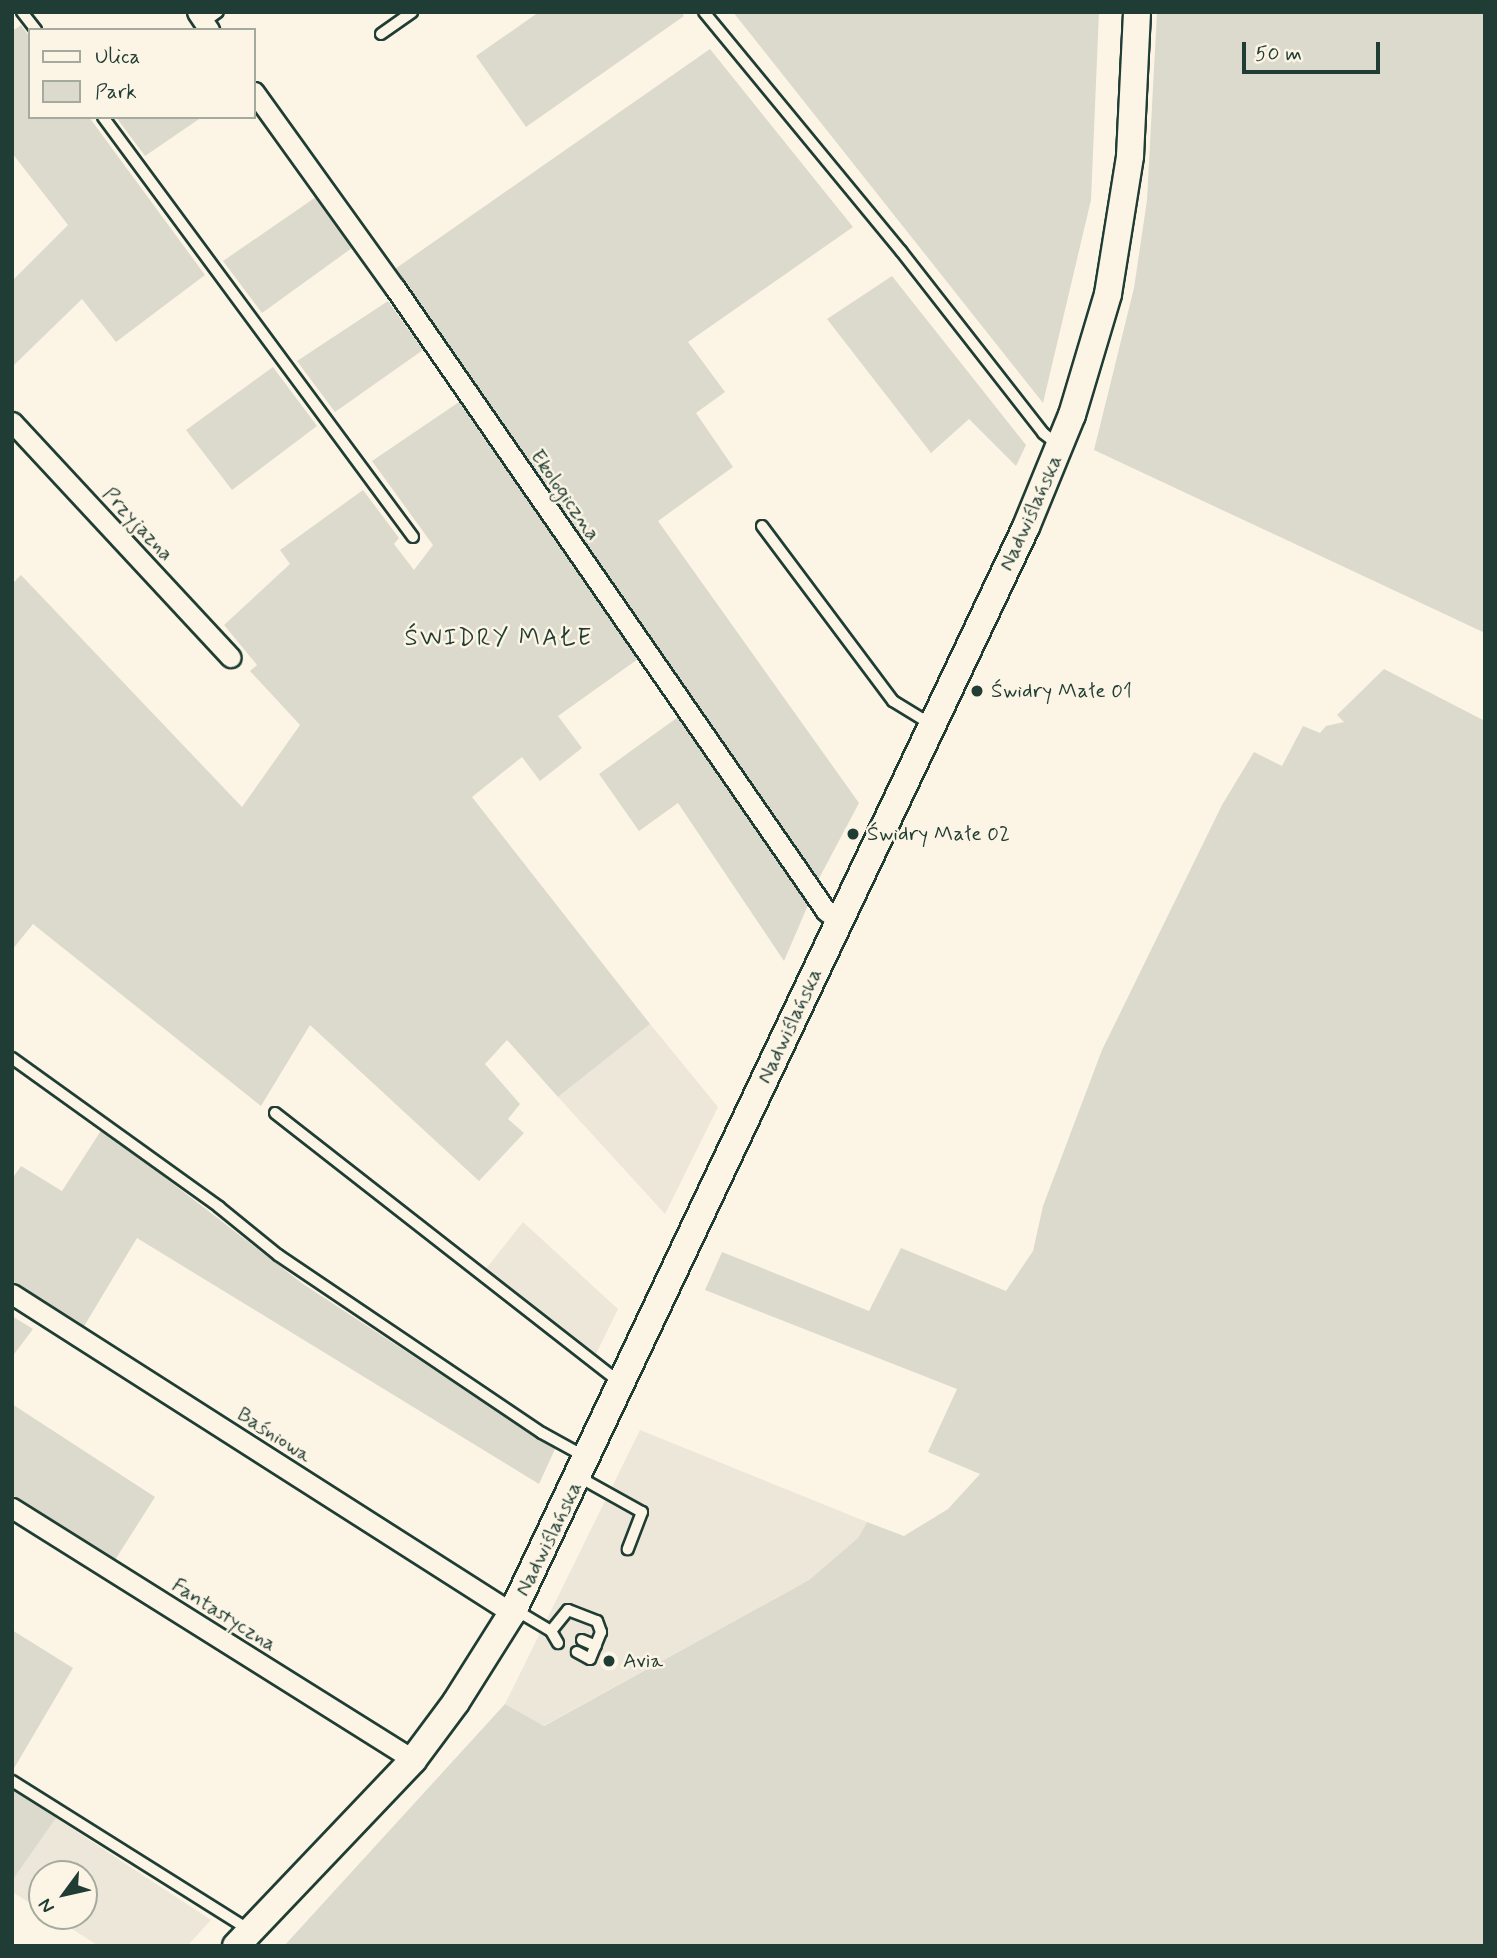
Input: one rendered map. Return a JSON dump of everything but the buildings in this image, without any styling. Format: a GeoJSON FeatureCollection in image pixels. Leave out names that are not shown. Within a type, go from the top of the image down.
{"type":"FeatureCollection","features":[{"type":"Feature","properties":{"kind":"main road","name":"Nadwiślańska"},"geometry":{"type":"LineString","coordinates":[[244,1939],[413,1760],[464,1691],[513,1611],[584,1468],[932,726],[1060,446],[1092,356],[1117,250],[1130,156],[1137,12]]}},
{"type":"Feature","properties":{"kind":"street","name":"Ekologiczna"},"geometry":{"type":"LineString","coordinates":[[256,95],[395,288],[825,912],[840,920]]}},
{"type":"Feature","properties":{"kind":"street","name":"Przyjazna"},"geometry":{"type":"LineString","coordinates":[[12,422],[230,657]]}},
{"type":"Feature","properties":{"kind":"street","name":"Baśniowa"},"geometry":{"type":"LineString","coordinates":[[12,1294],[513,1611]]}},
{"type":"Feature","properties":{"kind":"street","name":"Fantastyczna"},"geometry":{"type":"LineString","coordinates":[[12,1508],[413,1760]]}},
{"type":"Feature","properties":{"kind":"lane"},"geometry":{"type":"LineString","coordinates":[[22,12],[34,28]]}},
{"type":"Feature","properties":{"kind":"lane"},"geometry":{"type":"LineString","coordinates":[[381,34],[412,12]]}},
{"type":"Feature","properties":{"kind":"lane"},"geometry":{"type":"LineString","coordinates":[[704,12],[901,251],[1043,433],[1060,446]]}},
{"type":"Feature","properties":{"kind":"lane"},"geometry":{"type":"LineString","coordinates":[[104,119],[413,537]]}},
{"type":"Feature","properties":{"kind":"lane"},"geometry":{"type":"LineString","coordinates":[[762,526],[893,702],[932,726]]}},
{"type":"Feature","properties":{"kind":"lane"},"geometry":{"type":"LineString","coordinates":[[12,1058],[219,1207],[278,1255],[542,1433],[642,1512],[628,1549]]}},
{"type":"Feature","properties":{"kind":"lane"},"geometry":{"type":"LineString","coordinates":[[275,1113],[622,1385]]}},
{"type":"Feature","properties":{"kind":"lane"},"geometry":{"type":"LineString","coordinates":[[551,1631],[565,1612],[575,1610],[599,1625],[596,1646],[590,1659],[577,1652]]}},
{"type":"Feature","properties":{"kind":"lane"},"geometry":{"type":"LineString","coordinates":[[513,1611],[551,1631],[564,1631]]}},
{"type":"Feature","properties":{"kind":"lane"},"geometry":{"type":"LineString","coordinates":[[551,1631],[558,1643]]}},
{"type":"Feature","properties":{"kind":"lane"},"geometry":{"type":"LineString","coordinates":[[582,1640],[596,1646]]}},
{"type":"Feature","properties":{"kind":"lane"},"geometry":{"type":"LineString","coordinates":[[12,1781],[244,1939]]}},
{"type":"Feature","properties":{"kind":"shaded area"},"geometry":{"type":"Polygon","coordinates":[[[650,1024],[718,1107],[665,1214],[558,1097],[650,1024]]]}},
{"type":"Feature","properties":{"kind":"shaded area"},"geometry":{"type":"Polygon","coordinates":[[[523,1222],[618,1309],[595,1356],[485,1270],[523,1222]]]}},
{"type":"Feature","properties":{"kind":"shaded area"},"geometry":{"type":"Polygon","coordinates":[[[640,1430],[867,1522],[858,1538],[809,1580],[543,1726],[505,1704],[640,1430]]]}},
{"type":"Feature","properties":{"kind":"shaded area"},"geometry":{"type":"Polygon","coordinates":[[[56,1818],[211,1920],[187,1946],[99,1946],[73,1930],[98,1930],[98,1860],[28,1860],[28,1902],[12,1892],[12,1881],[56,1818]]]}},
{"type":"Feature","properties":{"kind":"green space"},"geometry":{"type":"Polygon","coordinates":[[[539,12],[681,12],[684,16],[526,127],[476,56],[539,12]]]}},
{"type":"Feature","properties":{"kind":"green space"},"geometry":{"type":"Polygon","coordinates":[[[733,12],[1099,12],[1091,200],[1043,403],[733,12]]]}},
{"type":"Feature","properties":{"kind":"green space"},"geometry":{"type":"Polygon","coordinates":[[[1157,12],[1485,12],[1485,633],[1094,450],[1134,288],[1147,200],[1157,12]]]}},
{"type":"Feature","properties":{"kind":"green space"},"geometry":{"type":"Polygon","coordinates":[[[21,25],[28,34],[28,119],[90,119],[205,275],[116,342],[82,299],[12,367],[12,281],[68,225],[12,153],[12,31],[21,25]]]}},
{"type":"Feature","properties":{"kind":"green space"},"geometry":{"type":"Polygon","coordinates":[[[710,49],[853,227],[688,342],[725,392],[696,413],[733,467],[658,521],[859,803],[815,886],[392,271],[710,49]]]}},
{"type":"Feature","properties":{"kind":"green space"},"geometry":{"type":"Polygon","coordinates":[[[117,119],[199,119],[145,156],[117,119]]]}},
{"type":"Feature","properties":{"kind":"green space"},"geometry":{"type":"Polygon","coordinates":[[[316,197],[352,248],[262,313],[223,261],[316,197]]]}},
{"type":"Feature","properties":{"kind":"green space"},"geometry":{"type":"Polygon","coordinates":[[[892,276],[1026,445],[1016,466],[969,419],[931,453],[827,319],[892,276]]]}},
{"type":"Feature","properties":{"kind":"green space"},"geometry":{"type":"Polygon","coordinates":[[[388,301],[423,350],[335,412],[297,361],[388,301]]]}},
{"type":"Feature","properties":{"kind":"green space"},"geometry":{"type":"Polygon","coordinates":[[[273,367],[317,426],[232,490],[186,430],[273,367]]]}},
{"type":"Feature","properties":{"kind":"green space"},"geometry":{"type":"Polygon","coordinates":[[[459,402],[638,659],[558,716],[582,748],[540,781],[522,757],[472,797],[650,1024],[558,1097],[507,1040],[485,1064],[520,1104],[508,1119],[524,1133],[479,1181],[310,1025],[261,1106],[33,924],[12,950],[12,584],[21,575],[242,807],[300,725],[250,671],[257,665],[224,625],[290,564],[280,550],[363,490],[399,538],[394,544],[414,570],[433,545],[372,461],[459,402]]]}},
{"type":"Feature","properties":{"kind":"green space"},"geometry":{"type":"Polygon","coordinates":[[[1384,669],[1485,721],[1485,1946],[284,1946],[505,1704],[544,1726],[809,1580],[858,1538],[867,1522],[904,1536],[948,1509],[980,1474],[928,1452],[957,1389],[705,1290],[722,1252],[869,1311],[901,1248],[1006,1291],[1033,1251],[1043,1206],[1102,1050],[1222,805],[1254,752],[1282,766],[1303,726],[1320,733],[1326,726],[1344,722],[1337,715],[1384,669]]]}},
{"type":"Feature","properties":{"kind":"green space"},"geometry":{"type":"Polygon","coordinates":[[[678,717],[808,905],[784,961],[678,803],[639,831],[599,774],[678,717]]]}},
{"type":"Feature","properties":{"kind":"green space"},"geometry":{"type":"Polygon","coordinates":[[[102,1129],[303,1284],[555,1449],[539,1484],[137,1238],[83,1328],[12,1284],[12,1179],[21,1166],[62,1191],[102,1129]]]}},
{"type":"Feature","properties":{"kind":"green space"},"geometry":{"type":"Polygon","coordinates":[[[12,1316],[33,1329],[12,1357],[12,1316]]]}},
{"type":"Feature","properties":{"kind":"green space"},"geometry":{"type":"Polygon","coordinates":[[[12,1404],[155,1497],[115,1560],[12,1495],[12,1404]]]}},
{"type":"Feature","properties":{"kind":"green space"},"geometry":{"type":"Polygon","coordinates":[[[12,1630],[73,1668],[13,1770],[12,1770],[12,1630]]]}},
{"type":"Feature","properties":{"kind":"green space"},"geometry":{"type":"Polygon","coordinates":[[[12,1790],[56,1818],[12,1881],[12,1790]]]}},
{"type":"Feature","properties":{"kind":"place","name":"Świdry Małe 01"},"geometry":{"type":"Point","coordinates":[977,691]}},
{"type":"Feature","properties":{"kind":"place","name":"Świdry Małe 02"},"geometry":{"type":"Point","coordinates":[853,834]}},
{"type":"Feature","properties":{"kind":"place","name":"Avia"},"geometry":{"type":"Point","coordinates":[609,1661]}},
{"type":"Feature","properties":{"kind":"district","name":"ŚWIDRY MAŁE"},"geometry":{"type":"Point","coordinates":[499,639]}}]}
